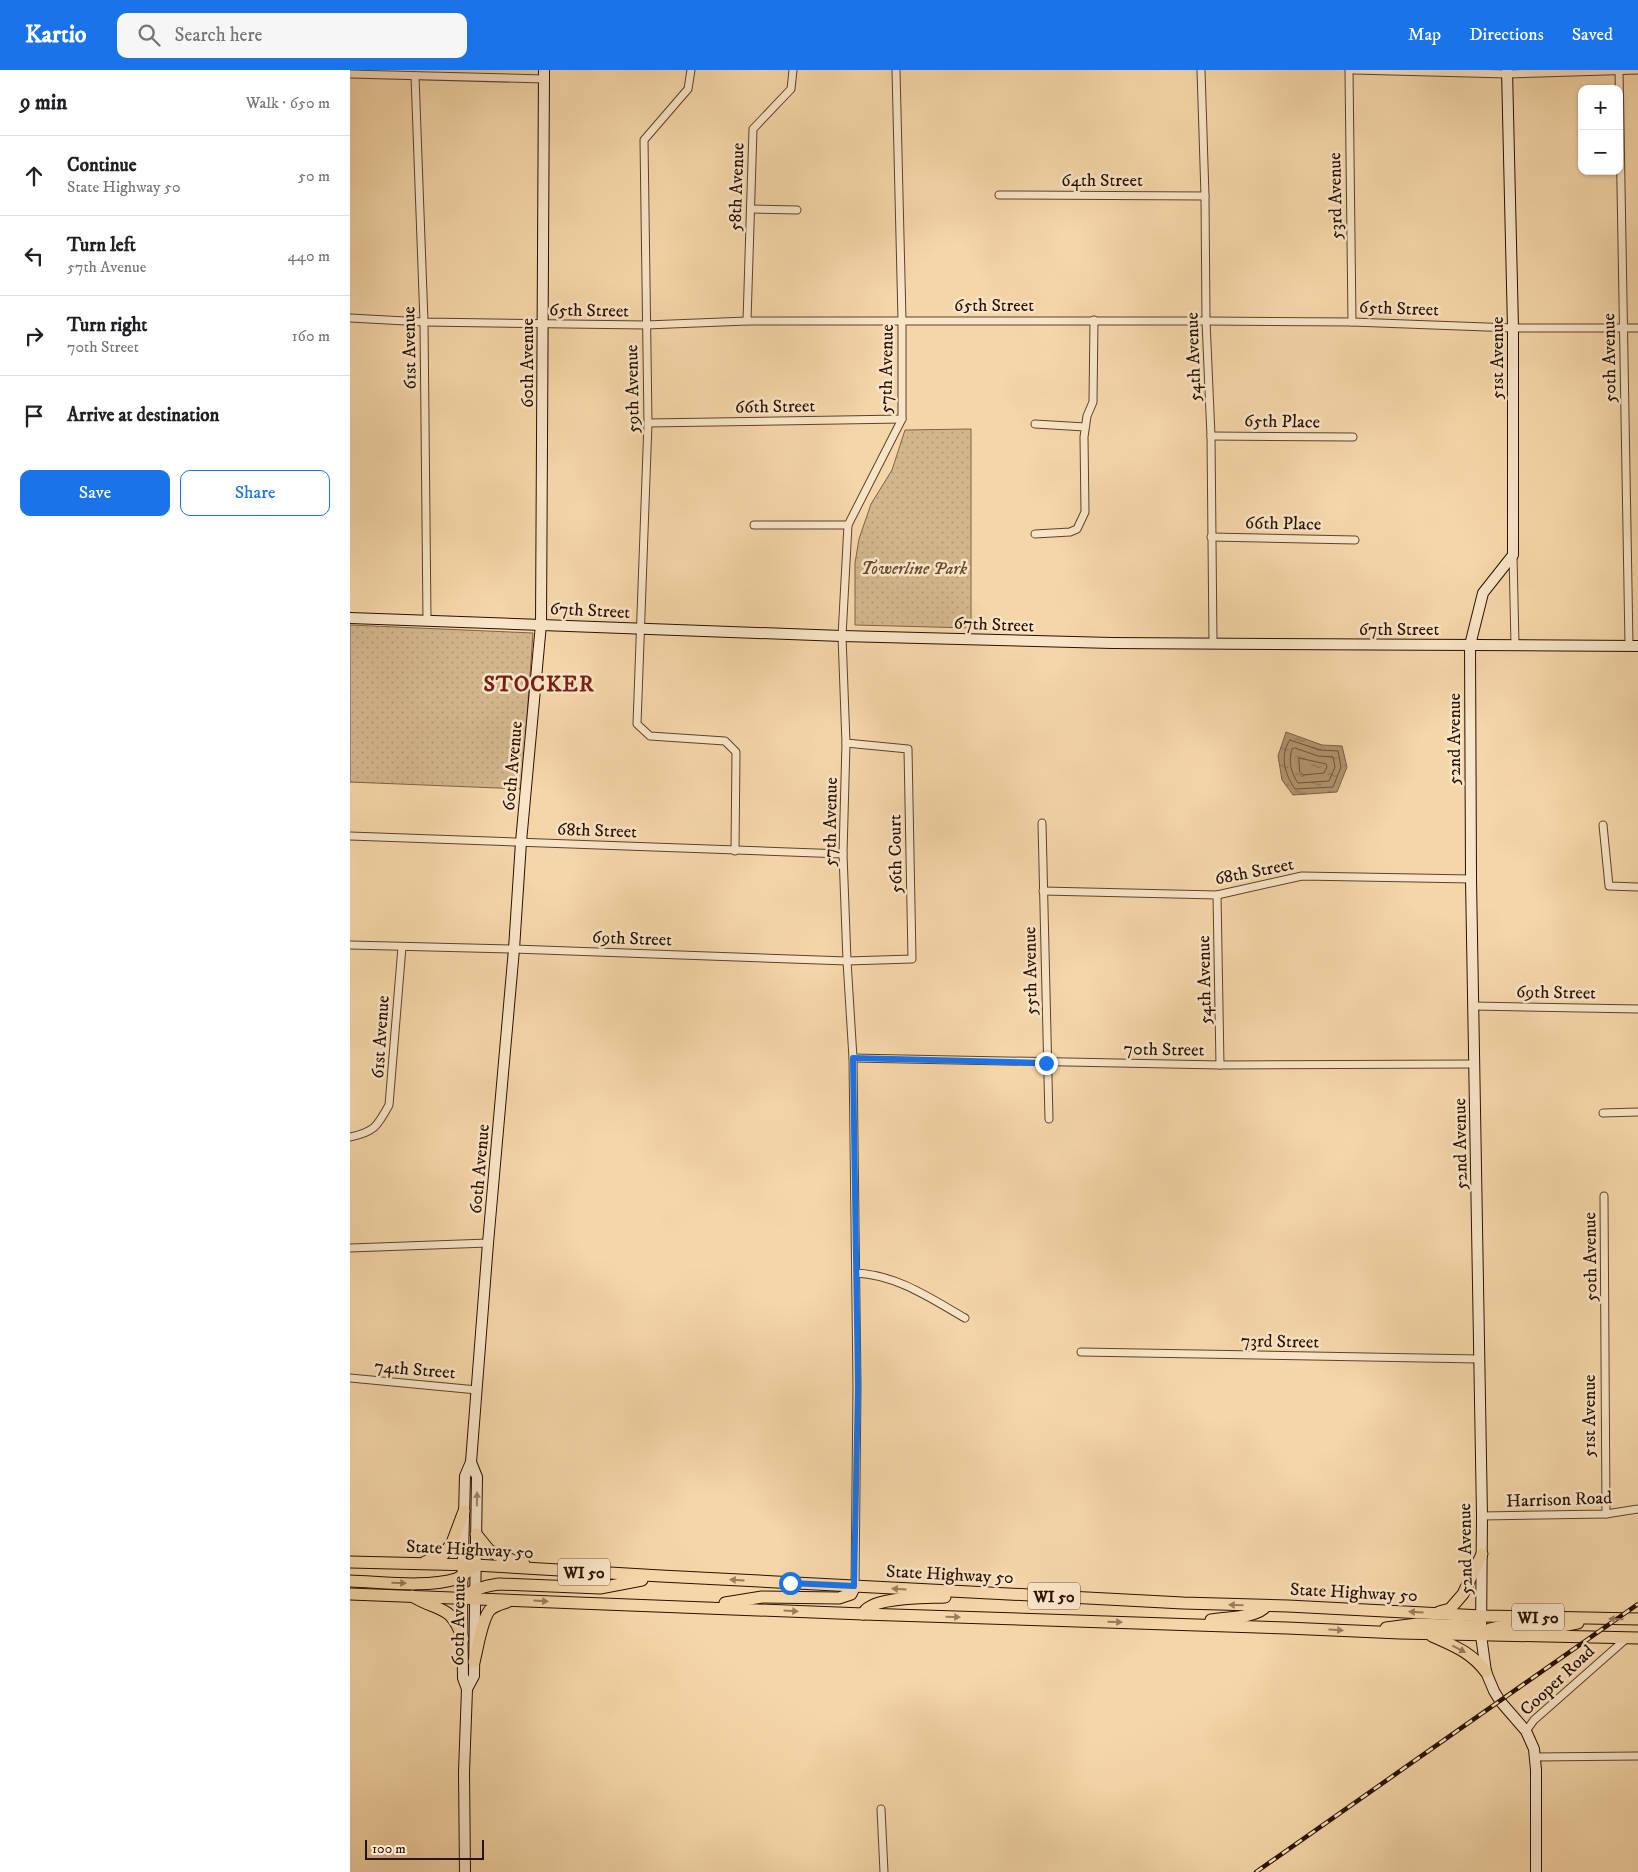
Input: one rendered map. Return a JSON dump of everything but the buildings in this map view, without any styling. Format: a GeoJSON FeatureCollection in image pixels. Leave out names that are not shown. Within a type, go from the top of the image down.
{"type":"FeatureCollection","features":[{"type":"Feature","properties":{"kind":"main road"},"geometry":{"type":"LineString","coordinates":[[420,1564],[443,1554],[452,1543],[464,1511]]}},
{"type":"Feature","properties":{"kind":"main road"},"geometry":{"type":"LineString","coordinates":[[476,1534],[489,1550],[496,1554],[542,1570]]}},
{"type":"Feature","properties":{"kind":"main road"},"geometry":{"type":"LineString","coordinates":[[1436,1613],[1450,1609],[1463,1594],[1482,1554]]}},
{"type":"Feature","properties":{"kind":"main road","name":"State Highway 50"},"geometry":{"type":"LineString","coordinates":[[350,1562],[420,1564],[463,1570]]}},
{"type":"Feature","properties":{"kind":"main road","name":"State Highway 50"},"geometry":{"type":"LineString","coordinates":[[475,1565],[1004,1594],[1482,1616],[1638,1619]]}},
{"type":"Feature","properties":{"kind":"main road"},"geometry":{"type":"LineString","coordinates":[[350,1581],[412,1584],[443,1581],[475,1565]]}},
{"type":"Feature","properties":{"kind":"main road"},"geometry":{"type":"LineString","coordinates":[[475,1593],[499,1584],[600,1588],[661,1576]]}},
{"type":"Feature","properties":{"kind":"main road"},"geometry":{"type":"LineString","coordinates":[[698,1607],[762,1597],[839,1598],[851,1594],[854,1586]]}},
{"type":"Feature","properties":{"kind":"main road","name":"WI 50"},"geometry":{"type":"LineString","coordinates":[[350,1594],[462,1597],[475,1593],[515,1600],[863,1614],[1187,1624],[1425,1634],[1632,1638]]}},
{"type":"Feature","properties":{"kind":"main road"},"geometry":{"type":"LineString","coordinates":[[863,1614],[865,1609],[872,1604],[890,1600],[1004,1594]]}},
{"type":"Feature","properties":{"kind":"main road"},"geometry":{"type":"LineString","coordinates":[[410,1595],[426,1605],[447,1612],[455,1620],[463,1639]]}},
{"type":"Feature","properties":{"kind":"main road"},"geometry":{"type":"LineString","coordinates":[[474,1662],[482,1628],[489,1610],[497,1605],[515,1600]]}},
{"type":"Feature","properties":{"kind":"main road"},"geometry":{"type":"LineString","coordinates":[[1187,1624],[1254,1614],[1262,1611],[1266,1606]]}},
{"type":"Feature","properties":{"kind":"main road"},"geometry":{"type":"LineString","coordinates":[[1362,1632],[1416,1624],[1474,1626],[1480,1621],[1482,1616]]}},
{"type":"Feature","properties":{"kind":"main road"},"geometry":{"type":"LineString","coordinates":[[1481,1635],[1486,1630],[1496,1628],[1560,1626],[1594,1619]]}},
{"type":"Feature","properties":{"kind":"main road"},"geometry":{"type":"LineString","coordinates":[[1425,1634],[1461,1649],[1477,1660],[1486,1672]]}},
{"type":"Feature","properties":{"kind":"street","name":"59th Avenue"},"geometry":{"type":"LineString","coordinates":[[691,70],[688,89],[644,140],[648,423],[642,629],[637,724],[650,736],[725,741],[736,752],[734,851]]}},
{"type":"Feature","properties":{"kind":"street","name":"58th Avenue"},"geometry":{"type":"LineString","coordinates":[[747,321],[753,129],[790,89],[793,70]]}},
{"type":"Feature","properties":{"kind":"street","name":"57th Avenue"},"geometry":{"type":"LineString","coordinates":[[854,1586],[858,1386],[853,1058],[843,854],[846,744],[842,636],[848,525],[902,419],[902,320],[896,70]]}},
{"type":"Feature","properties":{"kind":"street","name":"54th Avenue"},"geometry":{"type":"LineString","coordinates":[[1202,70],[1206,321],[1211,436],[1213,643]]}},
{"type":"Feature","properties":{"kind":"street","name":"53rd Avenue"},"geometry":{"type":"LineString","coordinates":[[1349,70],[1352,322]]}},
{"type":"Feature","properties":{"kind":"street"},"geometry":{"type":"LineString","coordinates":[[1354,70],[1507,72],[1638,70]]}},
{"type":"Feature","properties":{"kind":"street","name":"50th Avenue"},"geometry":{"type":"LineString","coordinates":[[1619,71],[1633,645]]}},
{"type":"Feature","properties":{"kind":"street","name":"51st Avenue"},"geometry":{"type":"LineString","coordinates":[[1507,72],[1513,328],[1515,646]]}},
{"type":"Feature","properties":{"kind":"street"},"geometry":{"type":"LineString","coordinates":[[350,74],[415,76],[544,75]]}},
{"type":"Feature","properties":{"kind":"street","name":"60th Avenue"},"geometry":{"type":"LineString","coordinates":[[468,1689],[463,1678],[462,1597],[465,1476],[471,1462],[514,949],[521,842],[541,624],[544,75]]}},
{"type":"Feature","properties":{"kind":"street","name":"61st Avenue"},"geometry":{"type":"LineString","coordinates":[[415,76],[424,322],[427,620]]}},
{"type":"Feature","properties":{"kind":"street","name":"64th Street"},"geometry":{"type":"LineString","coordinates":[[999,195],[1205,196]]}},
{"type":"Feature","properties":{"kind":"street"},"geometry":{"type":"LineString","coordinates":[[751,210],[797,210]]}},
{"type":"Feature","properties":{"kind":"street","name":"65th Street"},"geometry":{"type":"LineString","coordinates":[[350,318],[424,322],[646,326],[747,321],[1094,320],[1352,322],[1513,328],[1638,328]]}},
{"type":"Feature","properties":{"kind":"street"},"geometry":{"type":"LineString","coordinates":[[1035,534],[1070,532],[1077,529],[1081,523],[1086,503],[1085,428],[1093,402],[1094,320]]}},
{"type":"Feature","properties":{"kind":"street","name":"66th Street"},"geometry":{"type":"LineString","coordinates":[[648,423],[902,419]]}},
{"type":"Feature","properties":{"kind":"street"},"geometry":{"type":"LineString","coordinates":[[1035,424],[1085,428]]}},
{"type":"Feature","properties":{"kind":"street","name":"65th Place"},"geometry":{"type":"LineString","coordinates":[[1211,436],[1353,437]]}},
{"type":"Feature","properties":{"kind":"street"},"geometry":{"type":"LineString","coordinates":[[754,525],[848,525]]}},
{"type":"Feature","properties":{"kind":"street","name":"66th Place"},"geometry":{"type":"LineString","coordinates":[[1211,537],[1355,540]]}},
{"type":"Feature","properties":{"kind":"street","name":"52nd Avenue"},"geometry":{"type":"LineString","coordinates":[[1513,555],[1483,593],[1470,646],[1471,879],[1482,1516],[1481,1635],[1486,1672],[1500,1701],[1526,1731]]}},
{"type":"Feature","properties":{"kind":"street","name":"67th Street"},"geometry":{"type":"LineString","coordinates":[[350,618],[842,636],[1112,643],[1470,646],[1633,645]]}},
{"type":"Feature","properties":{"kind":"street","name":"56th Court"},"geometry":{"type":"LineString","coordinates":[[846,744],[908,749],[912,959]]}},
{"type":"Feature","properties":{"kind":"street","name":"55th Avenue"},"geometry":{"type":"LineString","coordinates":[[1042,824],[1046,1063],[1049,1118]]}},
{"type":"Feature","properties":{"kind":"street"},"geometry":{"type":"LineString","coordinates":[[1603,825],[1609,886],[1638,887]]}},
{"type":"Feature","properties":{"kind":"street","name":"68th Street"},"geometry":{"type":"LineString","coordinates":[[350,836],[843,854]]}},
{"type":"Feature","properties":{"kind":"street","name":"68th Street"},"geometry":{"type":"LineString","coordinates":[[1043,891],[1217,895],[1302,876],[1471,879]]}},
{"type":"Feature","properties":{"kind":"street","name":"54th Avenue"},"geometry":{"type":"LineString","coordinates":[[1217,895],[1220,1065]]}},
{"type":"Feature","properties":{"kind":"street","name":"69th Street"},"geometry":{"type":"LineString","coordinates":[[350,945],[847,961],[912,959]]}},
{"type":"Feature","properties":{"kind":"street","name":"61st Avenue"},"geometry":{"type":"LineString","coordinates":[[350,1137],[370,1132],[377,1125],[389,1105],[402,947]]}},
{"type":"Feature","properties":{"kind":"street","name":"69th Street"},"geometry":{"type":"LineString","coordinates":[[1473,1006],[1638,1009]]}},
{"type":"Feature","properties":{"kind":"street","name":"70th Street"},"geometry":{"type":"LineString","coordinates":[[853,1058],[1220,1065],[1475,1064]]}},
{"type":"Feature","properties":{"kind":"street"},"geometry":{"type":"LineString","coordinates":[[1603,1112],[1638,1112]]}},
{"type":"Feature","properties":{"kind":"street","name":"50th Avenue"},"geometry":{"type":"LineString","coordinates":[[1604,1196],[1605,1318]]}},
{"type":"Feature","properties":{"kind":"street"},"geometry":{"type":"LineString","coordinates":[[350,1248],[488,1243]]}},
{"type":"Feature","properties":{"kind":"street"},"geometry":{"type":"LineString","coordinates":[[856,1273],[881,1276],[899,1282],[965,1318]]}},
{"type":"Feature","properties":{"kind":"street","name":"51st Avenue"},"geometry":{"type":"LineString","coordinates":[[1605,1318],[1606,1514]]}},
{"type":"Feature","properties":{"kind":"street","name":"73rd Street"},"geometry":{"type":"LineString","coordinates":[[1081,1352],[1478,1359]]}},
{"type":"Feature","properties":{"kind":"street","name":"74th Street"},"geometry":{"type":"LineString","coordinates":[[350,1378],[477,1390]]}},
{"type":"Feature","properties":{"kind":"street","name":"60th Avenue"},"geometry":{"type":"LineString","coordinates":[[465,1872],[464,1772],[468,1689],[474,1676],[478,1477],[471,1462]]}},
{"type":"Feature","properties":{"kind":"street","name":"Harrison Road"},"geometry":{"type":"LineString","coordinates":[[1482,1516],[1606,1514],[1638,1509]]}},
{"type":"Feature","properties":{"kind":"street","name":"Cooper Road"},"geometry":{"type":"LineString","coordinates":[[1536,1872],[1535,1757],[1526,1731],[1534,1720],[1632,1638]]}},
{"type":"Feature","properties":{"kind":"street"},"geometry":{"type":"LineString","coordinates":[[1535,1757],[1638,1756]]}},
{"type":"Feature","properties":{"kind":"street"},"geometry":{"type":"LineString","coordinates":[[881,1809],[884,1872]]}},
{"type":"Feature","properties":{"kind":"green space","name":"Towerline Park"},"geometry":{"type":"Polygon","coordinates":[[[971,429],[971,628],[855,625],[855,563],[859,539],[871,504],[892,470],[905,430],[971,429]]]}},
{"type":"Feature","properties":{"kind":"green space"},"geometry":{"type":"Polygon","coordinates":[[[350,625],[533,633],[522,789],[350,782],[350,625]]]}},
{"type":"Feature","properties":{"kind":"water"},"geometry":{"type":"Polygon","coordinates":[[[1286,732],[1322,745],[1342,746],[1347,767],[1337,792],[1293,795],[1282,780],[1278,756],[1286,732]]]}},
{"type":"Feature","properties":{"kind":"railway"},"geometry":{"type":"LineString","coordinates":[[1256,1872],[1638,1604]]}},
{"type":"Feature","properties":{"kind":"district","name":"STOCKER"},"geometry":{"type":"Point","coordinates":[539,683]}},
{"type":"Feature","properties":{"kind":"route"},"geometry":{"type":"LineString","coordinates":[[790,1583],[854,1586],[858,1386],[853,1058],[1046,1063]]}}]}
